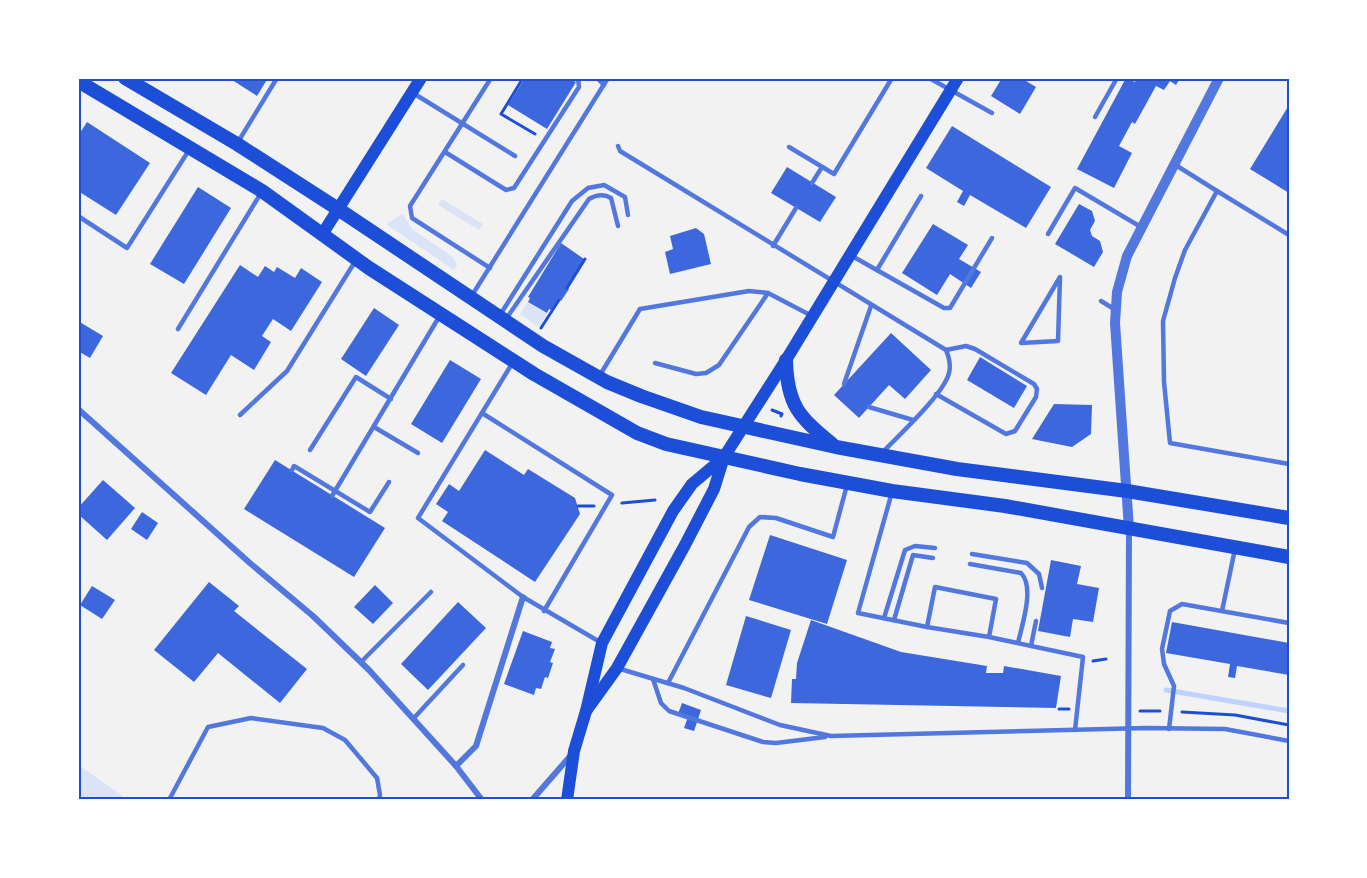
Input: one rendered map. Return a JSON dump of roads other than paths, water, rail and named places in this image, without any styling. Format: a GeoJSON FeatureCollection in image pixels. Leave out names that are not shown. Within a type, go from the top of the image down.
{"type":"FeatureCollection","features":[{"type":"Feature","properties":{"kind":"main road"},"geometry":{"type":"LineString","coordinates":[[125,78],[237,144],[543,346],[599,377],[641,396],[701,417],[836,447],[957,469],[1127,491],[1289,518]]}},
{"type":"Feature","properties":{"kind":"main road"},"geometry":{"type":"LineString","coordinates":[[323,234],[421,78]]}},
{"type":"Feature","properties":{"kind":"main road"},"geometry":{"type":"LineString","coordinates":[[586,711],[617,668],[714,489],[724,457],[850,254],[900,183],[958,78]]}},
{"type":"Feature","properties":{"kind":"main road"},"geometry":{"type":"LineString","coordinates":[[78,81],[262,191],[357,259],[441,315],[637,433],[666,444],[847,483],[1005,507],[1289,558]]}},
{"type":"Feature","properties":{"kind":"main road"},"geometry":{"type":"LineString","coordinates":[[786,360],[786,382],[790,397],[799,413],[811,427],[836,447]]}},
{"type":"Feature","properties":{"kind":"main road"},"geometry":{"type":"LineString","coordinates":[[567,800],[574,751],[602,643],[673,511],[692,484],[724,457]]}},
{"type":"Feature","properties":{"kind":"street"},"geometry":{"type":"LineString","coordinates":[[1128,800],[1129,529],[1115,323],[1117,292],[1127,256],[1218,78]]}},
{"type":"Feature","properties":{"kind":"street"},"geometry":{"type":"LineString","coordinates":[[78,409],[251,564],[313,616],[361,662],[456,766],[482,800]]}},
{"type":"Feature","properties":{"kind":"street"},"geometry":{"type":"LineString","coordinates":[[456,766],[476,746],[523,597]]}},
{"type":"Feature","properties":{"kind":"street"},"geometry":{"type":"LineString","coordinates":[[531,800],[574,751]]}},
{"type":"Feature","properties":{"kind":"lane"},"geometry":{"type":"LineString","coordinates":[[237,144],[277,78]]}},
{"type":"Feature","properties":{"kind":"lane"},"geometry":{"type":"LineString","coordinates":[[490,268],[412,218],[410,206],[492,78]]}},
{"type":"Feature","properties":{"kind":"lane"},"geometry":{"type":"LineString","coordinates":[[445,152],[506,190],[514,188],[579,87],[578,78]]}},
{"type":"Feature","properties":{"kind":"lane"},"geometry":{"type":"LineString","coordinates":[[597,78],[604,85]]}},
{"type":"Feature","properties":{"kind":"lane"},"geometry":{"type":"LineString","coordinates":[[470,299],[608,78]]}},
{"type":"Feature","properties":{"kind":"lane"},"geometry":{"type":"LineString","coordinates":[[789,147],[834,174],[892,78]]}},
{"type":"Feature","properties":{"kind":"lane"},"geometry":{"type":"LineString","coordinates":[[929,78],[992,113]]}},
{"type":"Feature","properties":{"kind":"lane"},"geometry":{"type":"LineString","coordinates":[[1095,117],[1117,78]]}},
{"type":"Feature","properties":{"kind":"lane"},"geometry":{"type":"LineString","coordinates":[[411,92],[515,156]]}},
{"type":"Feature","properties":{"kind":"lane"},"geometry":{"type":"LineString","coordinates":[[618,146],[620,151],[946,350],[949,357],[948,374],[936,394],[881,455]]}},
{"type":"Feature","properties":{"kind":"lane"},"geometry":{"type":"LineString","coordinates":[[78,216],[128,248],[190,147]]}},
{"type":"Feature","properties":{"kind":"lane"},"geometry":{"type":"LineString","coordinates":[[1174,164],[1289,235]]}},
{"type":"Feature","properties":{"kind":"lane"},"geometry":{"type":"LineString","coordinates":[[812,183],[822,167]]}},
{"type":"Feature","properties":{"kind":"lane"},"geometry":{"type":"LineString","coordinates":[[502,319],[572,201],[588,188],[604,185],[625,197],[628,215]]}},
{"type":"Feature","properties":{"kind":"lane"},"geometry":{"type":"LineString","coordinates":[[1048,234],[1075,188],[1142,227]]}},
{"type":"Feature","properties":{"kind":"lane"},"geometry":{"type":"LineString","coordinates":[[178,329],[262,191]]}},
{"type":"Feature","properties":{"kind":"lane"},"geometry":{"type":"LineString","coordinates":[[1217,191],[1185,250],[1163,321],[1164,382],[1170,443],[1289,464]]}},
{"type":"Feature","properties":{"kind":"lane"},"geometry":{"type":"LineString","coordinates":[[502,319],[589,199],[596,195],[611,198],[618,226]]}},
{"type":"Feature","properties":{"kind":"lane"},"geometry":{"type":"LineString","coordinates":[[877,270],[921,196]]}},
{"type":"Feature","properties":{"kind":"lane"},"geometry":{"type":"LineString","coordinates":[[773,246],[796,208]]}},
{"type":"Feature","properties":{"kind":"lane"},"geometry":{"type":"LineString","coordinates":[[850,254],[938,307],[950,308],[992,238]]}},
{"type":"Feature","properties":{"kind":"lane"},"geometry":{"type":"LineString","coordinates":[[240,415],[287,371],[357,259]]}},
{"type":"Feature","properties":{"kind":"lane"},"geometry":{"type":"LineString","coordinates":[[1060,277],[1058,341],[1021,343],[1027,334],[1060,277]]}},
{"type":"Feature","properties":{"kind":"lane"},"geometry":{"type":"LineString","coordinates":[[599,377],[640,309],[749,291],[768,293],[812,316]]}},
{"type":"Feature","properties":{"kind":"lane"},"geometry":{"type":"LineString","coordinates":[[655,363],[696,374],[706,373],[719,365],[768,293]]}},
{"type":"Feature","properties":{"kind":"lane"},"geometry":{"type":"LineString","coordinates":[[1101,301],[1116,310]]}},
{"type":"Feature","properties":{"kind":"lane"},"geometry":{"type":"LineString","coordinates":[[844,384],[871,306]]}},
{"type":"Feature","properties":{"kind":"lane"},"geometry":{"type":"LineString","coordinates":[[334,493],[441,315]]}},
{"type":"Feature","properties":{"kind":"lane"},"geometry":{"type":"LineString","coordinates":[[936,394],[1002,433],[1015,431],[1036,397],[1037,389],[1034,384],[975,349],[966,346],[946,350]]}},
{"type":"Feature","properties":{"kind":"lane"},"geometry":{"type":"LineString","coordinates":[[514,361],[418,518],[523,597],[602,643]]}},
{"type":"Feature","properties":{"kind":"lane"},"geometry":{"type":"LineString","coordinates":[[310,450],[356,377],[390,399]]}},
{"type":"Feature","properties":{"kind":"lane"},"geometry":{"type":"LineString","coordinates":[[869,407],[913,420]]}},
{"type":"Feature","properties":{"kind":"lane"},"geometry":{"type":"LineString","coordinates":[[482,413],[612,495],[544,610]]}},
{"type":"Feature","properties":{"kind":"lane"},"geometry":{"type":"LineString","coordinates":[[374,427],[418,453]]}},
{"type":"Feature","properties":{"kind":"lane"},"geometry":{"type":"LineString","coordinates":[[292,470],[294,466],[369,514],[389,482]]}},
{"type":"Feature","properties":{"kind":"lane"},"geometry":{"type":"LineString","coordinates":[[668,683],[749,527],[760,517],[776,518],[834,537],[847,483]]}},
{"type":"Feature","properties":{"kind":"lane"},"geometry":{"type":"LineString","coordinates":[[892,491],[858,613],[1083,657],[1075,730]]}},
{"type":"Feature","properties":{"kind":"lane"},"geometry":{"type":"LineString","coordinates":[[884,618],[905,550],[915,546],[935,548]]}},
{"type":"Feature","properties":{"kind":"lane"},"geometry":{"type":"LineString","coordinates":[[1222,611],[1235,548]]}},
{"type":"Feature","properties":{"kind":"lane"},"geometry":{"type":"LineString","coordinates":[[972,554],[1027,563],[1039,574],[1042,588]]}},
{"type":"Feature","properties":{"kind":"lane"},"geometry":{"type":"LineString","coordinates":[[894,620],[913,555],[933,558]]}},
{"type":"Feature","properties":{"kind":"lane"},"geometry":{"type":"LineString","coordinates":[[970,564],[1021,573],[1026,578],[1028,589],[1018,643]]}},
{"type":"Feature","properties":{"kind":"lane"},"geometry":{"type":"LineString","coordinates":[[927,627],[935,587],[996,598],[989,637]]}},
{"type":"Feature","properties":{"kind":"lane"},"geometry":{"type":"LineString","coordinates":[[361,662],[431,592]]}},
{"type":"Feature","properties":{"kind":"lane"},"geometry":{"type":"LineString","coordinates":[[1169,729],[1174,686],[1164,664],[1162,649],[1170,611],[1182,604],[1289,623]]}},
{"type":"Feature","properties":{"kind":"lane"},"geometry":{"type":"LineString","coordinates":[[1031,646],[1036,621]]}},
{"type":"Feature","properties":{"kind":"lane"},"geometry":{"type":"LineString","coordinates":[[413,719],[463,665]]}},
{"type":"Feature","properties":{"kind":"lane"},"geometry":{"type":"LineString","coordinates":[[617,668],[668,683],[780,725],[831,736]]}},
{"type":"Feature","properties":{"kind":"lane"},"geometry":{"type":"LineString","coordinates":[[654,679],[661,704],[669,711],[763,742],[776,743],[831,736],[1128,728],[1225,729],[1289,741]]}},
{"type":"Feature","properties":{"kind":"lane"},"geometry":{"type":"LineString","coordinates":[[169,800],[208,727],[251,718],[323,728],[345,740],[377,778],[381,795],[379,800]]}},
{"type":"Feature","properties":{"kind":"waterway"},"geometry":{"type":"LineString","coordinates":[[1166,690],[1289,711]]}}]}
